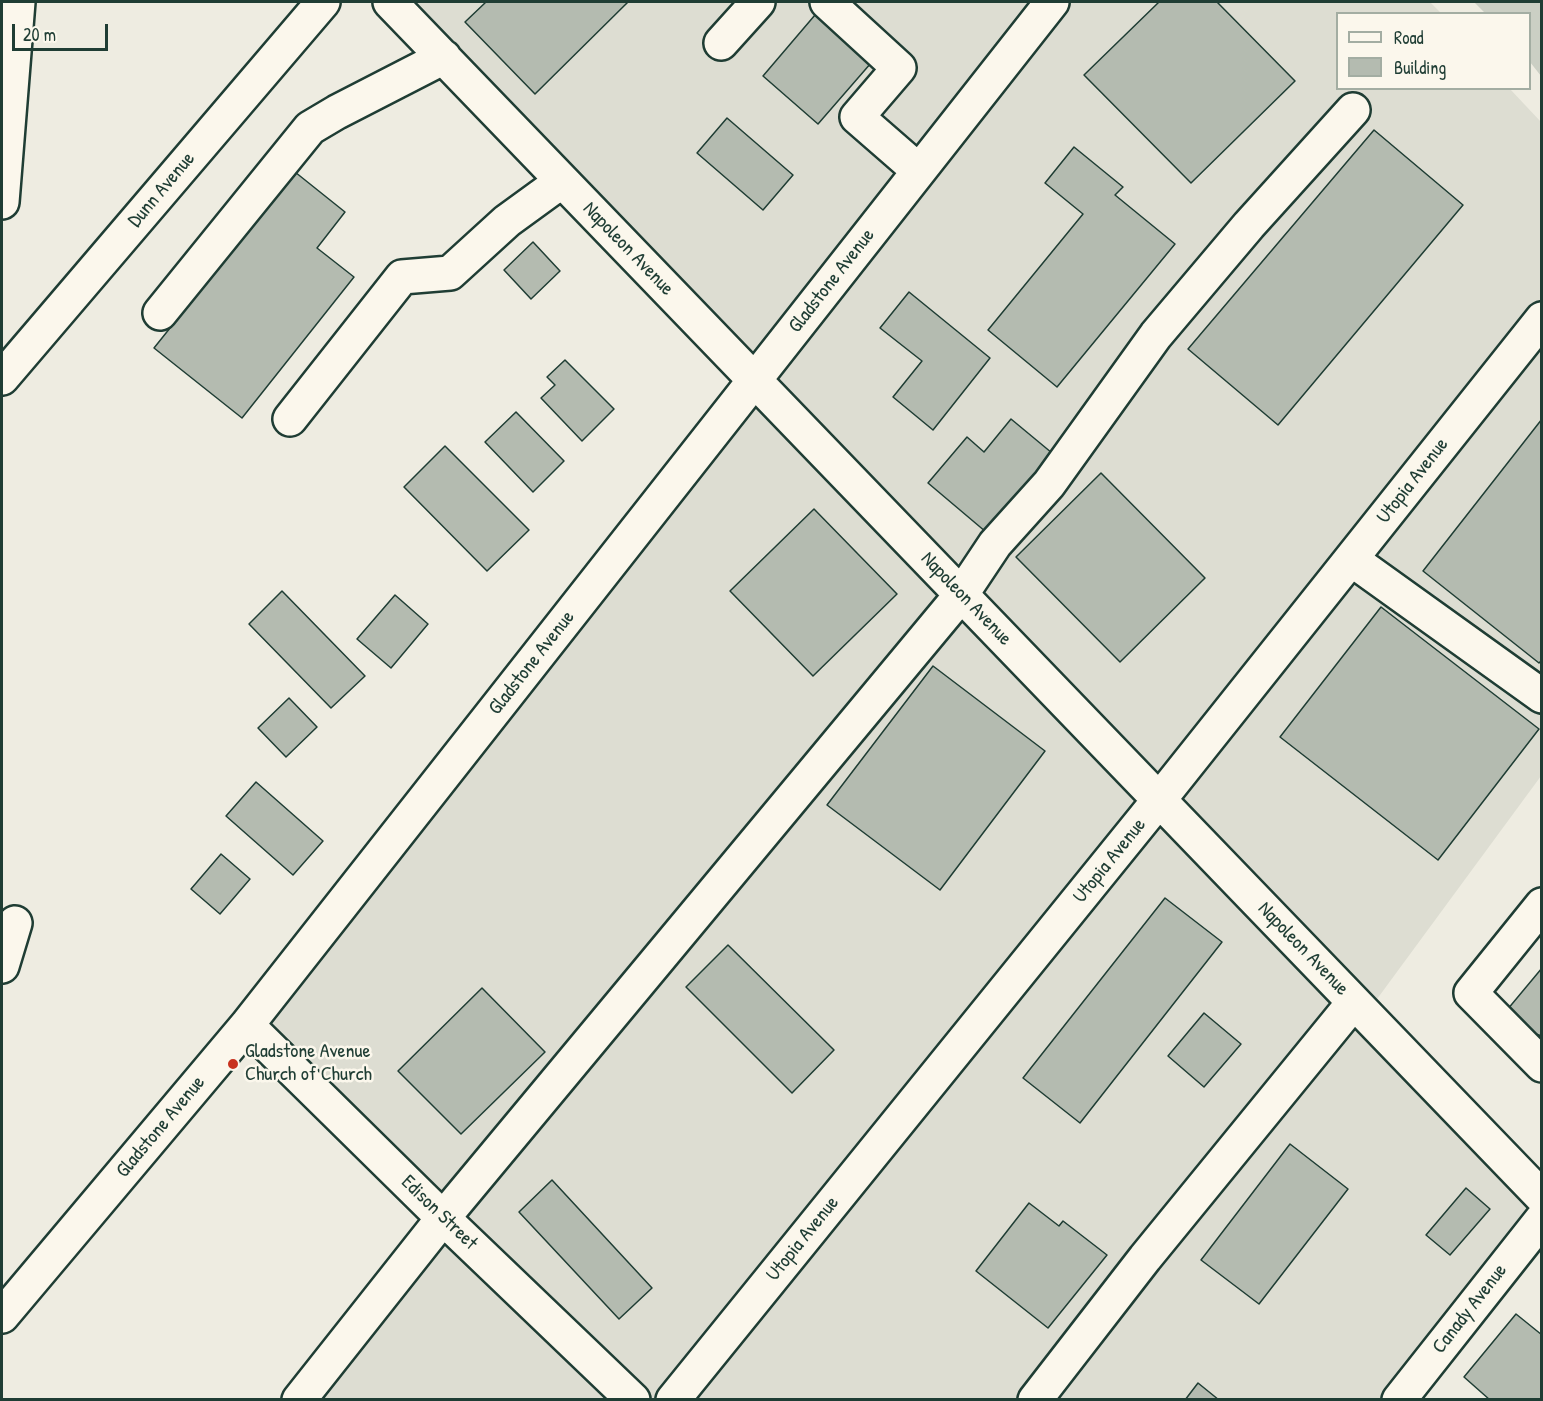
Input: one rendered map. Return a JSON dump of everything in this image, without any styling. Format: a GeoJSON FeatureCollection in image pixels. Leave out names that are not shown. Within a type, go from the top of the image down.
{"type":"FeatureCollection","features":[{"type":"Feature","properties":{"kind":"street"},"geometry":{"type":"LineString","coordinates":[[2,202],[18,2]]}},
{"type":"Feature","properties":{"kind":"street","name":"Dunn Avenue"},"geometry":{"type":"LineString","coordinates":[[2,378],[323,2]]}},
{"type":"Feature","properties":{"kind":"street","name":"Napoleon Avenue"},"geometry":{"type":"LineString","coordinates":[[390,2],[1542,1197]]}},
{"type":"Feature","properties":{"kind":"street"},"geometry":{"type":"LineString","coordinates":[[721,43],[758,2]]}},
{"type":"Feature","properties":{"kind":"street"},"geometry":{"type":"LineString","coordinates":[[827,2],[899,68],[857,117],[919,171]]}},
{"type":"Feature","properties":{"kind":"street","name":"Gladstone Avenue"},"geometry":{"type":"LineString","coordinates":[[2,1316],[247,1025],[1052,2]]}},
{"type":"Feature","properties":{"kind":"street"},"geometry":{"type":"LineString","coordinates":[[160,313],[309,128],[444,57]]}},
{"type":"Feature","properties":{"kind":"street"},"geometry":{"type":"LineString","coordinates":[[298,1400],[443,1218],[961,595],[995,544],[1048,484],[1156,335],[1242,234],[1353,110]]}},
{"type":"Feature","properties":{"kind":"street"},"geometry":{"type":"LineString","coordinates":[[290,418],[402,277],[450,273],[507,221],[562,181]]}},
{"type":"Feature","properties":{"kind":"street","name":"Utopia Avenue"},"geometry":{"type":"LineString","coordinates":[[673,1400],[1160,800],[1542,319]]}},
{"type":"Feature","properties":{"kind":"street"},"geometry":{"type":"LineString","coordinates":[[1351,559],[1542,696]]}},
{"type":"Feature","properties":{"kind":"street"},"geometry":{"type":"LineString","coordinates":[[1542,905],[1471,993],[1542,1065]]}},
{"type":"Feature","properties":{"kind":"street"},"geometry":{"type":"LineString","coordinates":[[2,966],[15,923]]}},
{"type":"Feature","properties":{"kind":"street"},"geometry":{"type":"LineString","coordinates":[[1035,1400],[1145,1258],[1354,1002]]}},
{"type":"Feature","properties":{"kind":"street","name":"Edison Street"},"geometry":{"type":"LineString","coordinates":[[247,1025],[443,1218],[633,1400]]}},
{"type":"Feature","properties":{"kind":"street","name":"Canady Avenue"},"geometry":{"type":"LineString","coordinates":[[1399,1400],[1542,1219]]}},
{"type":"Feature","properties":{"kind":"shaded area"},"geometry":{"type":"Polygon","coordinates":[[[390,2],[1430,2],[1440,12],[1336,12],[1336,90],[1511,90],[1541,122],[1541,776],[1366,1014],[1541,1197],[1399,1399],[299,1399],[443,1218],[247,1025],[754,380],[390,2]]]}},
{"type":"Feature","properties":{"kind":"shaded area"},"geometry":{"type":"Polygon","coordinates":[[[1474,2],[1541,2],[1541,76],[1531,63],[1531,12],[1484,12],[1474,2]]]}},
{"type":"Feature","properties":{"kind":"building"},"geometry":{"type":"Polygon","coordinates":[[[486,2],[628,2],[535,94],[465,22],[486,2]]]}},
{"type":"Feature","properties":{"kind":"building"},"geometry":{"type":"Polygon","coordinates":[[[1159,2],[1217,2],[1295,81],[1191,183],[1084,75],[1159,2]]]}},
{"type":"Feature","properties":{"kind":"building"},"geometry":{"type":"Polygon","coordinates":[[[815,15],[871,63],[818,124],[763,76],[815,15]]]}},
{"type":"Feature","properties":{"kind":"building"},"geometry":{"type":"Polygon","coordinates":[[[727,118],[793,175],[763,210],[697,153],[727,118]]]}},
{"type":"Feature","properties":{"kind":"building"},"geometry":{"type":"Polygon","coordinates":[[[1374,130],[1463,205],[1278,425],[1188,349],[1374,130]]]}},
{"type":"Feature","properties":{"kind":"building"},"geometry":{"type":"Polygon","coordinates":[[[1074,147],[1123,187],[1115,195],[1175,244],[1057,387],[988,330],[1083,214],[1045,183],[1074,147]]]}},
{"type":"Feature","properties":{"kind":"building"},"geometry":{"type":"Polygon","coordinates":[[[295,172],[345,212],[317,248],[354,277],[242,418],[154,348],[295,172]]]}},
{"type":"Feature","properties":{"kind":"building"},"geometry":{"type":"Polygon","coordinates":[[[533,242],[560,271],[531,299],[504,270],[533,242]]]}},
{"type":"Feature","properties":{"kind":"building"},"geometry":{"type":"Polygon","coordinates":[[[909,292],[990,358],[933,430],[893,397],[922,361],[880,328],[909,292]]]}},
{"type":"Feature","properties":{"kind":"building"},"geometry":{"type":"Polygon","coordinates":[[[565,360],[614,409],[582,441],[541,398],[555,385],[547,377],[565,360]]]}},
{"type":"Feature","properties":{"kind":"building"},"geometry":{"type":"Polygon","coordinates":[[[516,412],[564,461],[533,492],[485,442],[516,412]]]}},
{"type":"Feature","properties":{"kind":"building"},"geometry":{"type":"Polygon","coordinates":[[[1011,419],[1052,453],[986,532],[928,483],[967,437],[984,452],[1011,419]]]}},
{"type":"Feature","properties":{"kind":"building"},"geometry":{"type":"Polygon","coordinates":[[[1542,419],[1542,660],[1539,663],[1423,571],[1542,419]]]}},
{"type":"Feature","properties":{"kind":"building"},"geometry":{"type":"Polygon","coordinates":[[[445,446],[529,530],[487,571],[404,487],[445,446]]]}},
{"type":"Feature","properties":{"kind":"building"},"geometry":{"type":"Polygon","coordinates":[[[1101,473],[1205,578],[1120,662],[1016,557],[1101,473]]]}},
{"type":"Feature","properties":{"kind":"building"},"geometry":{"type":"Polygon","coordinates":[[[814,509],[897,594],[813,676],[730,591],[814,509]]]}},
{"type":"Feature","properties":{"kind":"building"},"geometry":{"type":"Polygon","coordinates":[[[282,591],[365,676],[331,708],[249,624],[282,591]]]}},
{"type":"Feature","properties":{"kind":"building"},"geometry":{"type":"Polygon","coordinates":[[[395,595],[428,624],[391,668],[357,639],[395,595]]]}},
{"type":"Feature","properties":{"kind":"building"},"geometry":{"type":"Polygon","coordinates":[[[1381,607],[1539,729],[1438,860],[1280,737],[1381,607]]]}},
{"type":"Feature","properties":{"kind":"building"},"geometry":{"type":"Polygon","coordinates":[[[933,666],[1045,751],[940,890],[827,805],[933,666]]]}},
{"type":"Feature","properties":{"kind":"building"},"geometry":{"type":"Polygon","coordinates":[[[289,698],[317,727],[286,757],[258,728],[289,698]]]}},
{"type":"Feature","properties":{"kind":"building"},"geometry":{"type":"Polygon","coordinates":[[[256,782],[323,841],[293,875],[226,816],[256,782]]]}},
{"type":"Feature","properties":{"kind":"building"},"geometry":{"type":"Polygon","coordinates":[[[221,854],[250,879],[220,914],[191,889],[221,854]]]}},
{"type":"Feature","properties":{"kind":"building"},"geometry":{"type":"Polygon","coordinates":[[[1165,898],[1222,942],[1080,1123],[1023,1078],[1165,898]]]}},
{"type":"Feature","properties":{"kind":"building"},"geometry":{"type":"Polygon","coordinates":[[[728,945],[834,1050],[792,1093],[686,987],[728,945]]]}},
{"type":"Feature","properties":{"kind":"building"},"geometry":{"type":"Polygon","coordinates":[[[1542,968],[1542,1036],[1497,1022],[1542,968]]]}},
{"type":"Feature","properties":{"kind":"building"},"geometry":{"type":"Polygon","coordinates":[[[482,988],[545,1052],[461,1134],[398,1071],[482,988]]]}},
{"type":"Feature","properties":{"kind":"building"},"geometry":{"type":"Polygon","coordinates":[[[1204,1013],[1241,1044],[1204,1087],[1168,1056],[1204,1013]]]}},
{"type":"Feature","properties":{"kind":"building"},"geometry":{"type":"Polygon","coordinates":[[[1290,1144],[1348,1189],[1259,1304],[1201,1260],[1290,1144]]]}},
{"type":"Feature","properties":{"kind":"building"},"geometry":{"type":"Polygon","coordinates":[[[552,1180],[652,1288],[619,1319],[519,1212],[552,1180]]]}},
{"type":"Feature","properties":{"kind":"building"},"geometry":{"type":"Polygon","coordinates":[[[1466,1188],[1490,1209],[1450,1255],[1426,1235],[1466,1188]]]}},
{"type":"Feature","properties":{"kind":"building"},"geometry":{"type":"Polygon","coordinates":[[[1029,1203],[1059,1226],[1063,1221],[1107,1255],[1048,1328],[976,1271],[1029,1203]]]}},
{"type":"Feature","properties":{"kind":"building"},"geometry":{"type":"Polygon","coordinates":[[[1516,1314],[1542,1335],[1542,1400],[1490,1400],[1464,1377],[1516,1314]]]}},
{"type":"Feature","properties":{"kind":"building"},"geometry":{"type":"Polygon","coordinates":[[[1198,1383],[1219,1400],[1185,1400],[1198,1383]]]}},
{"type":"Feature","properties":{"kind":"place","name":"Gladstone Avenue Church of Church"},"geometry":{"type":"Point","coordinates":[233,1064]}}]}
